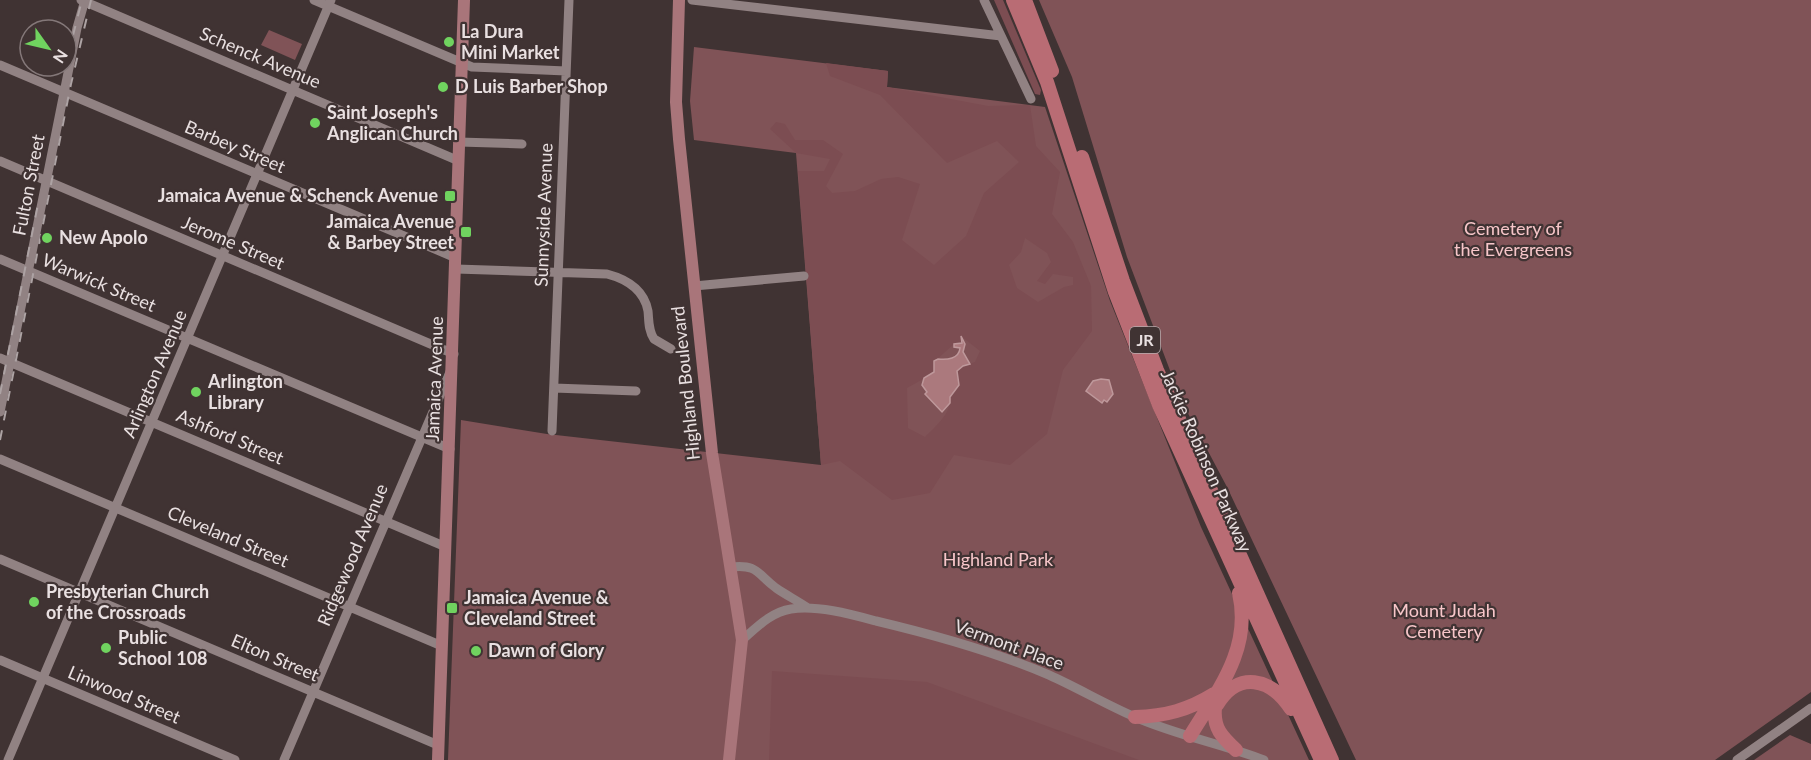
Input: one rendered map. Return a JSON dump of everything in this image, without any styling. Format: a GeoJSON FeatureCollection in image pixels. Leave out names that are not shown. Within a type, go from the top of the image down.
{"type":"FeatureCollection","features":[{"type":"Feature","properties":{"kind":"highway","name":"Jackie Robinson Parkway"},"geometry":{"type":"LineString","coordinates":[[1013,0],[1047,82],[1115,292],[1159,405],[1321,760]]}},
{"type":"Feature","properties":{"kind":"highway","name":"Jackie Robinson Parkway"},"geometry":{"type":"LineString","coordinates":[[1025,0],[1056,83],[1123,281],[1157,370],[1332,760]]}},
{"type":"Feature","properties":{"kind":"highway"},"geometry":{"type":"LineString","coordinates":[[1194,737],[1234,663],[1242,633],[1242,609],[1234,567]]}},
{"type":"Feature","properties":{"kind":"highway"},"geometry":{"type":"LineString","coordinates":[[1194,737],[1222,697],[1234,686],[1251,682],[1266,685],[1283,698],[1312,741]]}},
{"type":"Feature","properties":{"kind":"highway"},"geometry":{"type":"LineString","coordinates":[[1135,717],[1174,714],[1216,693]]}},
{"type":"Feature","properties":{"kind":"highway"},"geometry":{"type":"LineString","coordinates":[[1215,708],[1218,732],[1236,750]]}},
{"type":"Feature","properties":{"kind":"main road","name":"Jamaica Avenue"},"geometry":{"type":"LineString","coordinates":[[438,760],[464,0]]}},
{"type":"Feature","properties":{"kind":"main road","name":"Highland Boulevard"},"geometry":{"type":"LineString","coordinates":[[679,0],[676,102],[694,286],[712,453],[742,640],[729,760]]}},
{"type":"Feature","properties":{"kind":"street"},"geometry":{"type":"LineString","coordinates":[[314,0],[330,3],[472,67],[566,71]]}},
{"type":"Feature","properties":{"kind":"street","name":"Sunnyside Avenue"},"geometry":{"type":"LineString","coordinates":[[552,431],[569,0]]}},
{"type":"Feature","properties":{"kind":"street"},"geometry":{"type":"LineString","coordinates":[[692,0],[780,5],[1001,36]]}},
{"type":"Feature","properties":{"kind":"street"},"geometry":{"type":"LineString","coordinates":[[984,0],[1031,99]]}},
{"type":"Feature","properties":{"kind":"street","name":"Schenck Avenue"},"geometry":{"type":"LineString","coordinates":[[84,1],[459,161]]}},
{"type":"Feature","properties":{"kind":"street","name":"Fulton Street"},"geometry":{"type":"LineString","coordinates":[[0,412],[84,1]]}},
{"type":"Feature","properties":{"kind":"street","name":"Arlington Avenue"},"geometry":{"type":"LineString","coordinates":[[8,760],[330,3]]}},
{"type":"Feature","properties":{"kind":"street","name":"Barbey Street"},"geometry":{"type":"LineString","coordinates":[[0,65],[257,174],[456,263],[607,274],[628,281],[642,296],[647,308],[651,334],[671,349]]}},
{"type":"Feature","properties":{"kind":"street"},"geometry":{"type":"LineString","coordinates":[[459,142],[522,144]]}},
{"type":"Feature","properties":{"kind":"street","name":"Jerome Street"},"geometry":{"type":"LineString","coordinates":[[0,161],[222,256],[453,359]]}},
{"type":"Feature","properties":{"kind":"street","name":"Warwick Street"},"geometry":{"type":"LineString","coordinates":[[0,259],[450,449]]}},
{"type":"Feature","properties":{"kind":"street"},"geometry":{"type":"LineString","coordinates":[[694,286],[804,276]]}},
{"type":"Feature","properties":{"kind":"street","name":"Ashford Street"},"geometry":{"type":"LineString","coordinates":[[0,358],[446,547]]}},
{"type":"Feature","properties":{"kind":"street","name":"Ridgewood Avenue"},"geometry":{"type":"LineString","coordinates":[[284,760],[453,359]]}},
{"type":"Feature","properties":{"kind":"street"},"geometry":{"type":"LineString","coordinates":[[554,388],[636,390]]}},
{"type":"Feature","properties":{"kind":"street","name":"Cleveland Street"},"geometry":{"type":"LineString","coordinates":[[0,459],[442,645]]}},
{"type":"Feature","properties":{"kind":"street","name":"Elton Street"},"geometry":{"type":"LineString","coordinates":[[0,560],[438,745]]}},
{"type":"Feature","properties":{"kind":"street"},"geometry":{"type":"LineString","coordinates":[[731,567],[748,566],[758,570],[775,587],[808,608]]}},
{"type":"Feature","properties":{"kind":"street","name":"Vermont Place"},"geometry":{"type":"LineString","coordinates":[[742,640],[780,611],[808,608],[932,634],[1049,675],[1135,717],[1264,760]]}},
{"type":"Feature","properties":{"kind":"street","name":"Linwood Street"},"geometry":{"type":"LineString","coordinates":[[0,660],[235,760]]}},
{"type":"Feature","properties":{"kind":"street"},"geometry":{"type":"LineString","coordinates":[[1737,760],[1811,708]]}},
{"type":"Feature","properties":{"kind":"green space","name":"Cemetery of the Evergreens"},"geometry":{"type":"Polygon","coordinates":[[[1039,0],[1811,0],[1811,692],[1715,760],[1356,760],[1227,487],[1182,402],[1127,257],[1072,77],[1039,0]]]}},
{"type":"Feature","properties":{"kind":"green space"},"geometry":{"type":"Polygon","coordinates":[[[269,30],[302,44],[295,60],[261,45],[269,30]]]}},
{"type":"Feature","properties":{"kind":"green space","name":"Highland Park"},"geometry":{"type":"Polygon","coordinates":[[[694,47],[888,71],[887,87],[1045,107],[1110,301],[1201,527],[1309,760],[448,760],[461,420],[547,434],[821,465],[796,153],[694,140],[690,101],[694,47]]]}},
{"type":"Feature","properties":{"kind":"green space"},"geometry":{"type":"Polygon","coordinates":[[[1790,735],[1811,744],[1811,760],[1754,760],[1790,735]]]}},
{"type":"Feature","properties":{"kind":"shaded area"},"geometry":{"type":"Polygon","coordinates":[[[994,0],[1003,0],[1041,90],[1040,95],[1035,94],[994,0]]]}},
{"type":"Feature","properties":{"kind":"shaded area"},"geometry":{"type":"Polygon","coordinates":[[[826,63],[888,71],[887,87],[988,106],[1030,105],[1036,146],[1060,172],[1052,214],[1073,242],[1091,286],[1092,331],[1063,370],[1047,434],[1010,465],[954,455],[930,493],[892,500],[840,461],[821,465],[798,171],[824,171],[830,159],[796,153],[770,129],[776,122],[785,124],[795,140],[823,140],[843,154],[826,186],[832,193],[855,191],[881,179],[898,177],[920,184],[902,240],[934,265],[966,236],[984,193],[1019,162],[997,141],[947,163],[880,95],[830,76],[826,63]],[[1025,238],[1021,252],[1009,265],[1017,288],[1038,302],[1064,287],[1073,285],[1073,277],[1053,274],[1045,284],[1037,281],[1051,262],[1047,253],[1025,238]],[[961,336],[960,345],[954,344],[935,361],[934,373],[907,388],[908,428],[925,437],[948,409],[950,397],[959,385],[957,372],[963,366],[975,362],[980,351],[961,336]]]}},
{"type":"Feature","properties":{"kind":"shaded area"},"geometry":{"type":"Polygon","coordinates":[[[961,336],[965,344],[963,352],[970,364],[957,371],[959,385],[950,397],[950,403],[942,412],[925,394],[927,392],[922,385],[924,378],[934,372],[934,361],[952,358],[959,352],[960,348],[954,347],[954,344],[962,343],[961,336]]]}},
{"type":"Feature","properties":{"kind":"shaded area"},"geometry":{"type":"Polygon","coordinates":[[[1109,380],[1113,394],[1107,402],[1104,400],[1102,403],[1086,391],[1093,381],[1109,380]]]}},
{"type":"Feature","properties":{"kind":"shaded area"},"geometry":{"type":"Polygon","coordinates":[[[772,671],[927,682],[1139,760],[769,760],[772,671]]]}},
{"type":"Feature","properties":{"kind":"railway"},"geometry":{"type":"LineString","coordinates":[[77,18],[82,0]]}},
{"type":"Feature","properties":{"kind":"railway"},"geometry":{"type":"LineString","coordinates":[[0,440],[71,84],[91,0]]}},
{"type":"Feature","properties":{"kind":"railway"},"geometry":{"type":"LineString","coordinates":[[0,394],[38,204]]}},
{"type":"Feature","properties":{"kind":"place","name":"La Dura Mini Market"},"geometry":{"type":"Point","coordinates":[449,42]}},
{"type":"Feature","properties":{"kind":"place","name":"D Luis Barber Shop"},"geometry":{"type":"Point","coordinates":[443,87]}},
{"type":"Feature","properties":{"kind":"place","name":"Saint Joseph's Anglican Church"},"geometry":{"type":"Point","coordinates":[315,123]}},
{"type":"Feature","properties":{"kind":"place","name":"Jamaica Avenue & Schenck Avenue"},"geometry":{"type":"Point","coordinates":[450,196]}},
{"type":"Feature","properties":{"kind":"place","name":"Jamaica Avenue & Barbey Street"},"geometry":{"type":"Point","coordinates":[466,232]}},
{"type":"Feature","properties":{"kind":"place","name":"New Apolo"},"geometry":{"type":"Point","coordinates":[47,238]}},
{"type":"Feature","properties":{"kind":"place","name":"Arlington Library"},"geometry":{"type":"Point","coordinates":[196,392]}},
{"type":"Feature","properties":{"kind":"place","name":"Presbyterian Church of the Crossroads"},"geometry":{"type":"Point","coordinates":[34,602]}},
{"type":"Feature","properties":{"kind":"place","name":"Jamaica Avenue & Cleveland Street"},"geometry":{"type":"Point","coordinates":[452,608]}},
{"type":"Feature","properties":{"kind":"place","name":"Public School 108"},"geometry":{"type":"Point","coordinates":[106,648]}},
{"type":"Feature","properties":{"kind":"place","name":"Dawn of Glory"},"geometry":{"type":"Point","coordinates":[476,651]}},
{"type":"Feature","properties":{"kind":"park label","name":"Mount Judah Cemetery"},"geometry":{"type":"Point","coordinates":[1444,621]}}]}
